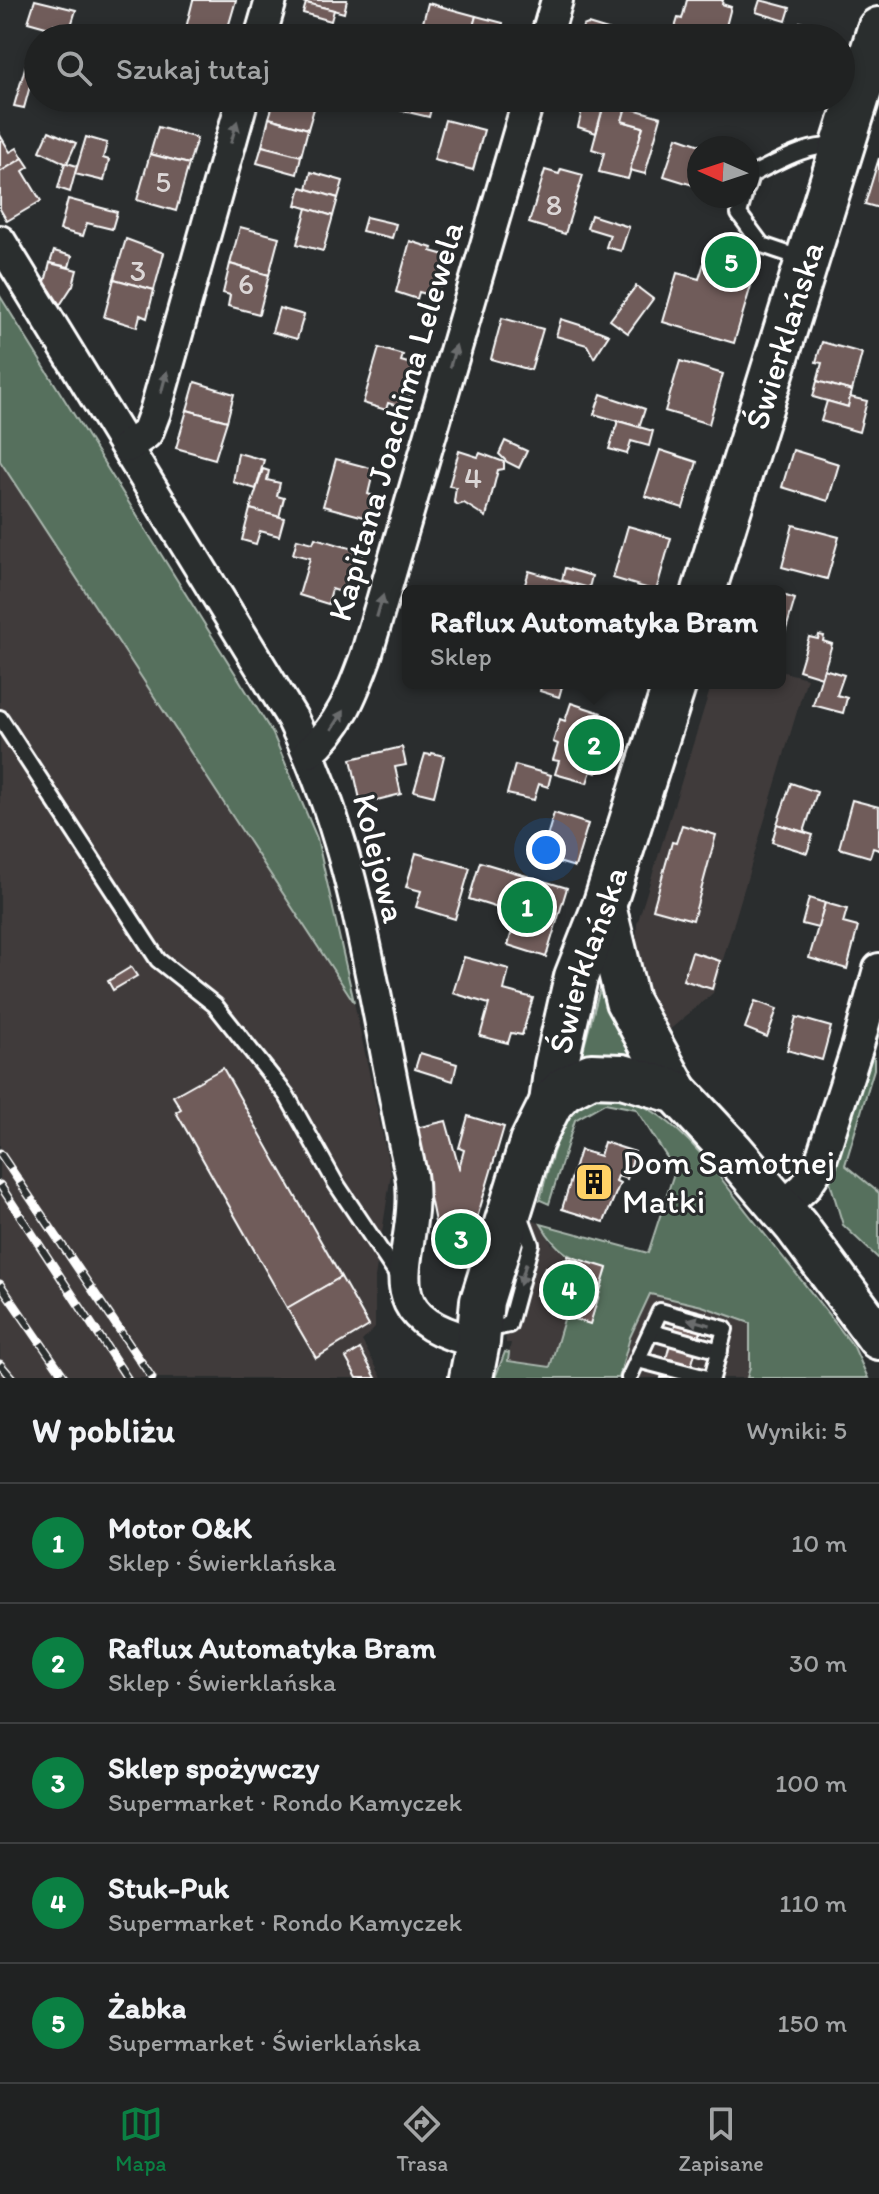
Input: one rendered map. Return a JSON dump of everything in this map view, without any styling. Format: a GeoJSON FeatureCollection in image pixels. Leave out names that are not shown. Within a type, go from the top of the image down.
{"type":"FeatureCollection","features":[{"type":"Feature","properties":{"kind":"main road","name":"Świerklańska"},"geometry":{"type":"LineString","coordinates":[[855,105],[879,29]]}},
{"type":"Feature","properties":{"kind":"main road","name":"Świerklańska"},"geometry":{"type":"LineString","coordinates":[[706,585],[853,112]]}},
{"type":"Feature","properties":{"kind":"main road","name":"Świerklańska"},"geometry":{"type":"LineString","coordinates":[[551,1103],[561,1036],[576,977],[604,906],[673,689]]}},
{"type":"Feature","properties":{"kind":"main road"},"geometry":{"type":"LineString","coordinates":[[604,906],[627,1001],[677,1092],[782,1208],[879,1338]]}},
{"type":"Feature","properties":{"kind":"main road"},"geometry":{"type":"LineString","coordinates":[[474,1360],[482,1301],[531,1143],[551,1103],[574,1082],[601,1074],[622,1076],[677,1092]]}},
{"type":"Feature","properties":{"kind":"street"},"geometry":{"type":"LineString","coordinates":[[264,24],[271,0]]}},
{"type":"Feature","properties":{"kind":"street"},"geometry":{"type":"LineString","coordinates":[[550,24],[557,0]]}},
{"type":"Feature","properties":{"kind":"street"},"geometry":{"type":"LineString","coordinates":[[127,447],[147,433],[155,412],[239,112]]}},
{"type":"Feature","properties":{"kind":"street","name":"Kapitana Joachima Lelewela"},"geometry":{"type":"LineString","coordinates":[[309,752],[338,721],[366,656],[525,112]]}},
{"type":"Feature","properties":{"kind":"street","name":"Kolejowa"},"geometry":{"type":"LineString","coordinates":[[0,241],[292,718],[309,752],[336,826],[411,1174],[413,1203],[403,1284]]}},
{"type":"Feature","properties":{"kind":"street"},"geometry":{"type":"LineString","coordinates":[[782,1208],[805,1187],[819,1166],[879,969]]}},
{"type":"Feature","properties":{"kind":"street"},"geometry":{"type":"LineString","coordinates":[[403,1284],[405,1296],[415,1312],[452,1334],[474,1360]]}},
{"type":"Feature","properties":{"kind":"lane"},"geometry":{"type":"LineString","coordinates":[[759,171],[801,151],[821,145],[842,146]]}},
{"type":"Feature","properties":{"kind":"lane"},"geometry":{"type":"LineString","coordinates":[[741,208],[739,214],[762,245],[807,259]]}},
{"type":"Feature","properties":{"kind":"lane"},"geometry":{"type":"LineString","coordinates":[[0,718],[158,960],[215,1005],[287,1096],[335,1182],[403,1284]]}},
{"type":"Feature","properties":{"kind":"lane"},"geometry":{"type":"LineString","coordinates":[[629,1378],[660,1311],[725,1329],[710,1378],[638,1360]]}},
{"type":"Feature","properties":{"kind":"lane"},"geometry":{"type":"LineString","coordinates":[[652,1332],[720,1351]]}},
{"type":"Feature","properties":{"kind":"shaded area"},"geometry":{"type":"Polygon","coordinates":[[[0,461],[354,1002],[391,1174],[375,1278],[375,1328],[362,1341],[382,1378],[0,1378],[0,461]]]}},
{"type":"Feature","properties":{"kind":"shaded area"},"geometry":{"type":"Polygon","coordinates":[[[786,673],[807,678],[713,993],[667,1032],[642,985],[636,955],[637,924],[710,689],[786,689],[786,673]]]}},
{"type":"Feature","properties":{"kind":"shaded area"},"geometry":{"type":"Polygon","coordinates":[[[530,1219],[541,1224],[552,1244],[607,1268],[590,1324],[550,1367],[507,1361],[511,1343],[506,1343],[504,1307],[530,1219]]]}},
{"type":"Feature","properties":{"kind":"shaded area"},"geometry":{"type":"Polygon","coordinates":[[[650,1294],[702,1306],[750,1323],[750,1367],[765,1378],[619,1378],[630,1337],[650,1294]]]}},
{"type":"Feature","properties":{"kind":"green space"},"geometry":{"type":"Polygon","coordinates":[[[0,296],[273,734],[317,838],[354,1002],[0,461],[0,296]]]}},
{"type":"Feature","properties":{"kind":"green space"},"geometry":{"type":"Polygon","coordinates":[[[602,981],[640,1062],[581,1058],[602,981]]]}},
{"type":"Feature","properties":{"kind":"green space"},"geometry":{"type":"Polygon","coordinates":[[[863,1058],[874,1058],[874,1069],[845,1165],[879,1193],[879,1259],[843,1225],[830,1182],[863,1058]]]}},
{"type":"Feature","properties":{"kind":"green space"},"geometry":{"type":"Polygon","coordinates":[[[603,1096],[626,1099],[647,1108],[696,1148],[854,1347],[868,1378],[747,1378],[750,1323],[702,1306],[650,1294],[630,1337],[619,1378],[495,1378],[505,1352],[509,1353],[508,1361],[550,1367],[565,1316],[590,1323],[607,1269],[568,1254],[554,1243],[541,1224],[648,1253],[675,1170],[636,1109],[605,1103],[575,1120],[549,1204],[540,1200],[553,1153],[566,1122],[588,1101],[603,1096]]]}},
{"type":"Feature","properties":{"kind":"building"},"geometry":{"type":"Polygon","coordinates":[[[35,0],[76,10],[72,24],[28,22],[35,0]]]}},
{"type":"Feature","properties":{"kind":"building"},"geometry":{"type":"Polygon","coordinates":[[[193,0],[236,0],[229,24],[187,24],[193,0]]]}},
{"type":"Feature","properties":{"kind":"building"},"geometry":{"type":"Polygon","coordinates":[[[304,0],[347,0],[344,13],[304,0]]]}},
{"type":"Feature","properties":{"kind":"building"},"geometry":{"type":"Polygon","coordinates":[[[687,0],[723,0],[722,4],[731,7],[727,24],[676,24],[678,18],[682,19],[687,0]]]}},
{"type":"Feature","properties":{"kind":"building"},"geometry":{"type":"Polygon","coordinates":[[[760,0],[790,8],[786,21],[756,12],[760,0]]]}},
{"type":"Feature","properties":{"kind":"building"},"geometry":{"type":"Polygon","coordinates":[[[306,3],[334,10],[331,21],[303,13],[306,3]]]}},
{"type":"Feature","properties":{"kind":"building"},"geometry":{"type":"Polygon","coordinates":[[[428,3],[476,16],[474,24],[423,24],[428,3]]]}},
{"type":"Feature","properties":{"kind":"building"},"geometry":{"type":"Polygon","coordinates":[[[476,16],[503,23],[503,24],[474,24],[476,16]]]}},
{"type":"Feature","properties":{"kind":"building"},"geometry":{"type":"Polygon","coordinates":[[[24,71],[24,108],[14,106],[24,71]]]}},
{"type":"Feature","properties":{"kind":"building"},"geometry":{"type":"Polygon","coordinates":[[[271,112],[313,112],[308,129],[269,118],[271,112]]]}},
{"type":"Feature","properties":{"kind":"building"},"geometry":{"type":"Polygon","coordinates":[[[408,112],[430,112],[429,117],[408,112]]]}},
{"type":"Feature","properties":{"kind":"building"},"geometry":{"type":"Polygon","coordinates":[[[582,112],[602,112],[596,133],[578,127],[582,112]]]}},
{"type":"Feature","properties":{"kind":"building"},"geometry":{"type":"Polygon","coordinates":[[[602,112],[625,112],[622,121],[643,127],[628,179],[599,172],[604,153],[592,149],[602,112]]]}},
{"type":"Feature","properties":{"kind":"building"},"geometry":{"type":"Polygon","coordinates":[[[625,112],[644,112],[661,117],[645,174],[630,170],[643,127],[622,121],[625,112]]]}},
{"type":"Feature","properties":{"kind":"building"},"geometry":{"type":"Polygon","coordinates":[[[269,118],[308,129],[301,156],[262,146],[269,118]]]}},
{"type":"Feature","properties":{"kind":"building"},"geometry":{"type":"Polygon","coordinates":[[[445,120],[484,130],[473,170],[434,160],[445,120]]]}},
{"type":"Feature","properties":{"kind":"building"},"geometry":{"type":"Polygon","coordinates":[[[158,127],[197,138],[189,164],[150,154],[158,127]]]}},
{"type":"Feature","properties":{"kind":"building"},"geometry":{"type":"Polygon","coordinates":[[[49,131],[76,143],[67,163],[77,166],[70,192],[58,188],[65,163],[40,151],[49,131]]]}},
{"type":"Feature","properties":{"kind":"building"},"geometry":{"type":"Polygon","coordinates":[[[0,135],[10,152],[17,148],[23,158],[0,172],[0,135]]]}},
{"type":"Feature","properties":{"kind":"building"},"geometry":{"type":"Polygon","coordinates":[[[86,137],[107,143],[103,158],[109,160],[104,181],[75,174],[86,137]]]}},
{"type":"Feature","properties":{"kind":"building"},"geometry":{"type":"Polygon","coordinates":[[[677,137],[687,140],[687,183],[664,176],[677,137]]]}},
{"type":"Feature","properties":{"kind":"building"},"geometry":{"type":"Polygon","coordinates":[[[262,146],[301,156],[297,174],[257,163],[262,146]]]}},
{"type":"Feature","properties":{"kind":"building"},"geometry":{"type":"Polygon","coordinates":[[[150,154],[189,164],[176,211],[137,200],[150,154]]]}},
{"type":"Feature","properties":{"kind":"building"},"geometry":{"type":"Polygon","coordinates":[[[23,158],[29,167],[23,171],[41,201],[7,221],[0,209],[0,172],[23,158]]]}},
{"type":"Feature","properties":{"kind":"building"},"geometry":{"type":"Polygon","coordinates":[[[879,158],[879,208],[865,204],[879,158]]]}},
{"type":"Feature","properties":{"kind":"building"},"geometry":{"type":"Polygon","coordinates":[[[561,169],[583,175],[565,234],[529,223],[545,170],[559,174],[561,169]]]}},
{"type":"Feature","properties":{"kind":"building"},"geometry":{"type":"Polygon","coordinates":[[[311,172],[343,181],[338,198],[307,189],[311,172]]]}},
{"type":"Feature","properties":{"kind":"building"},"geometry":{"type":"Polygon","coordinates":[[[301,187],[338,198],[333,216],[296,205],[301,187]]]}},
{"type":"Feature","properties":{"kind":"building"},"geometry":{"type":"Polygon","coordinates":[[[68,199],[117,212],[112,229],[87,223],[83,236],[60,230],[68,199]]]}},
{"type":"Feature","properties":{"kind":"building"},"geometry":{"type":"Polygon","coordinates":[[[307,208],[333,216],[323,251],[297,244],[307,208]]]}},
{"type":"Feature","properties":{"kind":"building"},"geometry":{"type":"Polygon","coordinates":[[[591,215],[629,227],[621,251],[606,247],[610,235],[587,228],[591,215]]]}},
{"type":"Feature","properties":{"kind":"building"},"geometry":{"type":"Polygon","coordinates":[[[366,217],[396,224],[392,238],[362,231],[366,217]]]}},
{"type":"Feature","properties":{"kind":"building"},"geometry":{"type":"Polygon","coordinates":[[[240,227],[279,237],[269,275],[230,264],[240,227]]]}},
{"type":"Feature","properties":{"kind":"building"},"geometry":{"type":"Polygon","coordinates":[[[126,239],[164,253],[154,290],[114,279],[126,239]]]}},
{"type":"Feature","properties":{"kind":"building"},"geometry":{"type":"Polygon","coordinates":[[[410,241],[449,256],[437,297],[419,292],[417,299],[396,292],[410,241]]]}},
{"type":"Feature","properties":{"kind":"building"},"geometry":{"type":"Polygon","coordinates":[[[709,247],[758,262],[734,343],[663,322],[677,273],[699,279],[709,247]]]}},
{"type":"Feature","properties":{"kind":"building"},"geometry":{"type":"Polygon","coordinates":[[[54,251],[72,256],[69,267],[50,263],[54,251]]]}},
{"type":"Feature","properties":{"kind":"building"},"geometry":{"type":"Polygon","coordinates":[[[50,263],[77,270],[73,285],[60,305],[45,282],[50,263]]]}},
{"type":"Feature","properties":{"kind":"building"},"geometry":{"type":"Polygon","coordinates":[[[230,264],[269,275],[259,314],[228,306],[230,295],[223,293],[230,264]]]}},
{"type":"Feature","properties":{"kind":"building"},"geometry":{"type":"Polygon","coordinates":[[[114,279],[154,290],[147,318],[140,315],[137,327],[104,317],[114,279]]]}},
{"type":"Feature","properties":{"kind":"building"},"geometry":{"type":"Polygon","coordinates":[[[636,286],[653,299],[628,333],[610,320],[636,286]]]}},
{"type":"Feature","properties":{"kind":"building"},"geometry":{"type":"Polygon","coordinates":[[[279,308],[304,315],[297,339],[272,332],[279,308]]]}},
{"type":"Feature","properties":{"kind":"building"},"geometry":{"type":"Polygon","coordinates":[[[502,318],[543,329],[531,370],[491,359],[502,318]]]}},
{"type":"Feature","properties":{"kind":"building"},"geometry":{"type":"Polygon","coordinates":[[[561,319],[609,335],[594,358],[587,345],[556,336],[561,319]]]}},
{"type":"Feature","properties":{"kind":"building"},"geometry":{"type":"Polygon","coordinates":[[[822,342],[862,353],[852,391],[817,381],[822,363],[816,362],[822,342]]]}},
{"type":"Feature","properties":{"kind":"building"},"geometry":{"type":"Polygon","coordinates":[[[379,348],[403,355],[401,361],[418,366],[406,408],[388,403],[386,410],[363,403],[379,348]]]}},
{"type":"Feature","properties":{"kind":"building"},"geometry":{"type":"Polygon","coordinates":[[[680,361],[723,374],[709,424],[665,411],[680,361]]]}},
{"type":"Feature","properties":{"kind":"building"},"geometry":{"type":"Polygon","coordinates":[[[817,381],[852,391],[848,407],[813,397],[817,381]]]}},
{"type":"Feature","properties":{"kind":"building"},"geometry":{"type":"Polygon","coordinates":[[[195,382],[234,394],[227,421],[187,410],[195,382]]]}},
{"type":"Feature","properties":{"kind":"building"},"geometry":{"type":"Polygon","coordinates":[[[601,394],[645,409],[639,427],[594,414],[601,394]]]}},
{"type":"Feature","properties":{"kind":"building"},"geometry":{"type":"Polygon","coordinates":[[[850,397],[867,401],[859,432],[821,421],[827,401],[848,407],[850,397]]]}},
{"type":"Feature","properties":{"kind":"building"},"geometry":{"type":"Polygon","coordinates":[[[187,410],[227,421],[215,459],[176,448],[187,410]]]}},
{"type":"Feature","properties":{"kind":"building"},"geometry":{"type":"Polygon","coordinates":[[[618,421],[653,431],[649,446],[631,441],[627,454],[609,449],[618,421]]]}},
{"type":"Feature","properties":{"kind":"building"},"geometry":{"type":"Polygon","coordinates":[[[505,441],[527,451],[519,468],[499,454],[505,441]]]}},
{"type":"Feature","properties":{"kind":"building"},"geometry":{"type":"Polygon","coordinates":[[[660,450],[697,462],[683,508],[645,496],[660,450]]]}},
{"type":"Feature","properties":{"kind":"building"},"geometry":{"type":"Polygon","coordinates":[[[793,450],[839,464],[828,501],[782,487],[793,450]]]}},
{"type":"Feature","properties":{"kind":"building"},"geometry":{"type":"Polygon","coordinates":[[[459,451],[478,457],[480,453],[504,462],[504,469],[498,470],[486,517],[464,503],[458,505],[454,502],[456,487],[449,486],[459,451]]]}},
{"type":"Feature","properties":{"kind":"building"},"geometry":{"type":"Polygon","coordinates":[[[238,453],[264,460],[256,489],[233,482],[238,453]]]}},
{"type":"Feature","properties":{"kind":"building"},"geometry":{"type":"Polygon","coordinates":[[[336,459],[374,469],[368,494],[374,496],[368,518],[323,506],[336,459]]]}},
{"type":"Feature","properties":{"kind":"building"},"geometry":{"type":"Polygon","coordinates":[[[263,469],[269,471],[267,480],[280,483],[277,496],[284,498],[279,517],[250,509],[263,469]]]}},
{"type":"Feature","properties":{"kind":"building"},"geometry":{"type":"Polygon","coordinates":[[[250,509],[284,518],[279,536],[260,531],[256,544],[242,540],[250,509]]]}},
{"type":"Feature","properties":{"kind":"building"},"geometry":{"type":"Polygon","coordinates":[[[793,525],[839,537],[827,579],[782,567],[793,525]]]}},
{"type":"Feature","properties":{"kind":"building"},"geometry":{"type":"Polygon","coordinates":[[[628,526],[671,538],[658,585],[636,585],[613,578],[628,526]]]}},
{"type":"Feature","properties":{"kind":"building"},"geometry":{"type":"Polygon","coordinates":[[[315,538],[364,552],[359,569],[352,567],[344,593],[332,589],[328,604],[299,595],[310,558],[293,554],[297,539],[313,543],[315,538]]]}},
{"type":"Feature","properties":{"kind":"building"},"geometry":{"type":"Polygon","coordinates":[[[565,568],[592,576],[590,585],[562,580],[565,568]]]}},
{"type":"Feature","properties":{"kind":"building"},"geometry":{"type":"Polygon","coordinates":[[[529,571],[577,585],[525,585],[529,571]]]}},
{"type":"Feature","properties":{"kind":"building"},"geometry":{"type":"Polygon","coordinates":[[[786,596],[795,599],[786,629],[786,596]]]}},
{"type":"Feature","properties":{"kind":"building"},"geometry":{"type":"Polygon","coordinates":[[[819,635],[824,636],[823,641],[832,644],[822,677],[799,670],[809,637],[818,639],[819,635]]]}},
{"type":"Feature","properties":{"kind":"building"},"geometry":{"type":"Polygon","coordinates":[[[824,669],[844,675],[837,695],[847,698],[843,713],[813,705],[824,669]]]}},
{"type":"Feature","properties":{"kind":"building"},"geometry":{"type":"Polygon","coordinates":[[[540,689],[561,689],[559,697],[540,689]]]}},
{"type":"Feature","properties":{"kind":"building"},"geometry":{"type":"Polygon","coordinates":[[[571,703],[601,713],[598,725],[610,729],[596,773],[591,771],[587,783],[555,774],[559,761],[553,760],[558,744],[553,742],[560,719],[565,721],[571,703]]]}},
{"type":"Feature","properties":{"kind":"building"},"geometry":{"type":"Polygon","coordinates":[[[402,747],[406,765],[395,767],[401,794],[361,804],[351,759],[402,747]]]}},
{"type":"Feature","properties":{"kind":"building"},"geometry":{"type":"Polygon","coordinates":[[[425,754],[444,756],[434,796],[414,791],[425,754]]]}},
{"type":"Feature","properties":{"kind":"building"},"geometry":{"type":"Polygon","coordinates":[[[515,765],[551,775],[548,787],[539,784],[534,800],[507,794],[515,765]]]}},
{"type":"Feature","properties":{"kind":"building"},"geometry":{"type":"Polygon","coordinates":[[[791,783],[817,792],[804,832],[777,824],[791,783]]]}},
{"type":"Feature","properties":{"kind":"building"},"geometry":{"type":"Polygon","coordinates":[[[852,800],[879,807],[879,850],[873,848],[870,857],[839,848],[852,800]]]}},
{"type":"Feature","properties":{"kind":"building"},"geometry":{"type":"Polygon","coordinates":[[[554,813],[588,824],[575,867],[541,857],[554,813]]]}},
{"type":"Feature","properties":{"kind":"building"},"geometry":{"type":"Polygon","coordinates":[[[777,824],[813,835],[807,853],[772,842],[777,824]]]}},
{"type":"Feature","properties":{"kind":"building"},"geometry":{"type":"Polygon","coordinates":[[[682,825],[716,835],[693,920],[653,909],[672,842],[676,843],[682,825]]]}},
{"type":"Feature","properties":{"kind":"building"},"geometry":{"type":"Polygon","coordinates":[[[416,853],[470,868],[455,919],[416,907],[421,891],[406,887],[416,853]]]}},
{"type":"Feature","properties":{"kind":"building"},"geometry":{"type":"Polygon","coordinates":[[[480,862],[567,888],[546,957],[508,945],[517,914],[469,899],[480,862]]]}},
{"type":"Feature","properties":{"kind":"building"},"geometry":{"type":"Polygon","coordinates":[[[809,898],[825,903],[818,928],[802,924],[809,898]]]}},
{"type":"Feature","properties":{"kind":"building"},"geometry":{"type":"Polygon","coordinates":[[[825,903],[847,909],[843,923],[858,927],[847,969],[809,958],[825,903]]]}},
{"type":"Feature","properties":{"kind":"building"},"geometry":{"type":"Polygon","coordinates":[[[692,952],[720,961],[712,989],[683,980],[692,952]]]}},
{"type":"Feature","properties":{"kind":"building"},"geometry":{"type":"Polygon","coordinates":[[[464,957],[509,969],[504,990],[533,998],[522,1035],[511,1033],[508,1043],[480,1036],[489,1004],[453,993],[464,957]]]}},
{"type":"Feature","properties":{"kind":"building"},"geometry":{"type":"Polygon","coordinates":[[[131,967],[137,976],[113,990],[108,981],[131,967]]]}},
{"type":"Feature","properties":{"kind":"building"},"geometry":{"type":"Polygon","coordinates":[[[755,1001],[777,1009],[767,1037],[745,1028],[755,1001]]]}},
{"type":"Feature","properties":{"kind":"building"},"geometry":{"type":"Polygon","coordinates":[[[796,1017],[831,1027],[822,1060],[787,1050],[796,1017]]]}},
{"type":"Feature","properties":{"kind":"building"},"geometry":{"type":"Polygon","coordinates":[[[420,1053],[457,1064],[453,1081],[415,1069],[420,1053]]]}},
{"type":"Feature","properties":{"kind":"building"},"geometry":{"type":"Polygon","coordinates":[[[223,1068],[341,1277],[287,1308],[176,1112],[181,1109],[173,1096],[223,1068]]]}},
{"type":"Feature","properties":{"kind":"building"},"geometry":{"type":"Polygon","coordinates":[[[468,1116],[504,1127],[469,1245],[459,1251],[444,1247],[438,1237],[416,1128],[446,1121],[459,1168],[464,1150],[459,1148],[468,1116]]]}},
{"type":"Feature","properties":{"kind":"building","name":"Dom Samotnej Matki"},"geometry":{"type":"Polygon","coordinates":[[[604,1142],[635,1152],[627,1179],[618,1176],[616,1181],[620,1183],[604,1222],[562,1209],[580,1150],[600,1156],[604,1142]]]}},
{"type":"Feature","properties":{"kind":"building"},"geometry":{"type":"Polygon","coordinates":[[[568,1256],[607,1268],[590,1324],[565,1316],[568,1305],[536,1295],[545,1267],[563,1272],[568,1256]]]}},
{"type":"Feature","properties":{"kind":"building"},"geometry":{"type":"Polygon","coordinates":[[[341,1277],[369,1326],[316,1358],[287,1308],[341,1277]]]}},
{"type":"Feature","properties":{"kind":"building"},"geometry":{"type":"Polygon","coordinates":[[[680,1306],[706,1313],[688,1378],[661,1378],[680,1306]]]}},
{"type":"Feature","properties":{"kind":"building"},"geometry":{"type":"Polygon","coordinates":[[[360,1349],[376,1378],[357,1378],[346,1358],[360,1349]]]}},
{"type":"Feature","properties":{"kind":"railway"},"geometry":{"type":"LineString","coordinates":[[0,1153],[152,1378]]}},
{"type":"Feature","properties":{"kind":"railway"},"geometry":{"type":"LineString","coordinates":[[0,1185],[127,1378]]}},
{"type":"Feature","properties":{"kind":"railway"},"geometry":{"type":"LineString","coordinates":[[0,1284],[65,1378]]}},
{"type":"Feature","properties":{"kind":"railway"},"geometry":{"type":"LineString","coordinates":[[0,1364],[12,1378]]}},
{"type":"Feature","properties":{"kind":"place","name":"Żabka"},"geometry":{"type":"Point","coordinates":[731,262]}},
{"type":"Feature","properties":{"kind":"place","name":"Raflux Automatyka Bram"},"geometry":{"type":"Point","coordinates":[594,745]}},
{"type":"Feature","properties":{"kind":"place","name":"Motor O&K"},"geometry":{"type":"Point","coordinates":[527,907]}},
{"type":"Feature","properties":{"kind":"place","name":"Dom Samotnej Matki"},"geometry":{"type":"Point","coordinates":[594,1182]}},
{"type":"Feature","properties":{"kind":"place","name":"Sklep spożywczy"},"geometry":{"type":"Point","coordinates":[461,1239]}},
{"type":"Feature","properties":{"kind":"place","name":"Stuk-Puk"},"geometry":{"type":"Point","coordinates":[569,1290]}}]}
